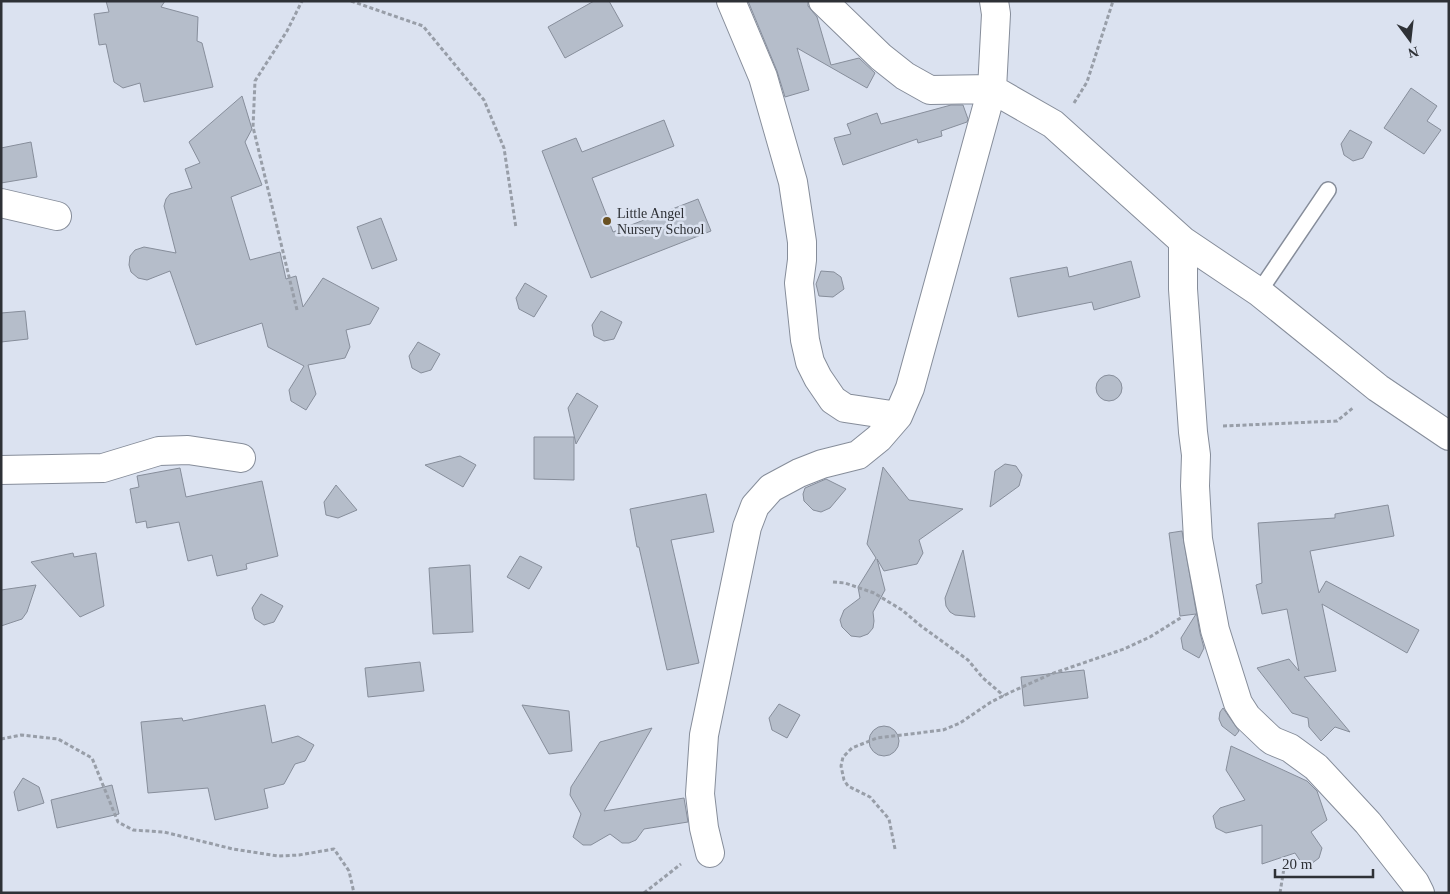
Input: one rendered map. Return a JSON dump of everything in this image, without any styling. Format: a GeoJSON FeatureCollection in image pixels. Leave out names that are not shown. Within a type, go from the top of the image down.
{"type":"FeatureCollection","features":[{"type":"Feature","properties":{"kind":"street"},"geometry":{"type":"LineString","coordinates":[[731,1],[763,77],[793,182],[802,242],[799,283],[805,340],[810,362],[833,400],[845,408],[898,416]]}},
{"type":"Feature","properties":{"kind":"street"},"geometry":{"type":"LineString","coordinates":[[823,1],[881,57],[905,76],[930,90],[992,89],[1053,124],[1183,241],[1259,292],[1378,388],[1449,436]]}},
{"type":"Feature","properties":{"kind":"street"},"geometry":{"type":"LineString","coordinates":[[707,841],[700,794],[704,735],[747,528],[755,506],[771,488],[799,473],[822,464],[858,455],[879,438],[898,416],[910,388],[992,89],[996,14],[994,1]]}},
{"type":"Feature","properties":{"kind":"street"},"geometry":{"type":"LineString","coordinates":[[1,203],[57,216]]}},
{"type":"Feature","properties":{"kind":"street"},"geometry":{"type":"LineString","coordinates":[[1183,241],[1183,289],[1196,455],[1195,486],[1198,539],[1216,630],[1231,680],[1242,710],[1269,738],[1290,748],[1316,767],[1368,823],[1415,883],[1420,893]]}},
{"type":"Feature","properties":{"kind":"street"},"geometry":{"type":"LineString","coordinates":[[1,470],[103,468],[159,452],[188,450],[241,458]]}},
{"type":"Feature","properties":{"kind":"lane"},"geometry":{"type":"LineString","coordinates":[[1259,292],[1328,190]]}},
{"type":"Feature","properties":{"kind":"path"},"geometry":{"type":"LineString","coordinates":[[298,310],[254,127],[255,81],[302,1]]}},
{"type":"Feature","properties":{"kind":"path"},"geometry":{"type":"LineString","coordinates":[[351,1],[423,26],[484,100],[504,148],[516,228]]}},
{"type":"Feature","properties":{"kind":"path"},"geometry":{"type":"LineString","coordinates":[[1053,124],[1060,111],[1068,111],[1073,106],[1087,82],[1113,1]]}},
{"type":"Feature","properties":{"kind":"path"},"geometry":{"type":"LineString","coordinates":[[1193,432],[1232,425],[1252,426],[1337,421],[1378,388]]}},
{"type":"Feature","properties":{"kind":"path"},"geometry":{"type":"LineString","coordinates":[[832,582],[844,583],[874,593],[902,610],[968,660],[983,678],[1004,696]]}},
{"type":"Feature","properties":{"kind":"path"},"geometry":{"type":"LineString","coordinates":[[895,849],[889,819],[870,797],[848,786],[844,780],[843,757],[852,748],[877,738],[943,730],[960,723],[991,702],[1051,674],[1150,637],[1187,614],[1208,593]]}},
{"type":"Feature","properties":{"kind":"path"},"geometry":{"type":"LineString","coordinates":[[1,739],[21,735],[58,740],[92,758],[118,822],[133,830],[164,832],[233,849],[278,856],[299,855],[334,849],[349,871],[354,893]]}},
{"type":"Feature","properties":{"kind":"path"},"geometry":{"type":"LineString","coordinates":[[644,893],[707,841]]}},
{"type":"Feature","properties":{"kind":"path"},"geometry":{"type":"LineString","coordinates":[[1280,893],[1284,868]]}},
{"type":"Feature","properties":{"kind":"building"},"geometry":{"type":"Polygon","coordinates":[[[106,1],[165,1],[161,7],[198,17],[197,41],[202,43],[213,87],[144,102],[140,83],[123,88],[114,82],[106,44],[99,45],[94,14],[109,12],[106,1]]]}},
{"type":"Feature","properties":{"kind":"building"},"geometry":{"type":"Polygon","coordinates":[[[594,1],[609,1],[623,26],[565,58],[548,27],[594,1]]]}},
{"type":"Feature","properties":{"kind":"building"},"geometry":{"type":"Polygon","coordinates":[[[748,1],[808,1],[808,6],[817,17],[831,65],[859,58],[875,73],[867,88],[797,48],[809,90],[785,97],[777,71],[748,1]]]}},
{"type":"Feature","properties":{"kind":"building"},"geometry":{"type":"Polygon","coordinates":[[[1411,88],[1437,106],[1427,121],[1441,130],[1424,154],[1384,128],[1411,88]]]}},
{"type":"Feature","properties":{"kind":"building"},"geometry":{"type":"Polygon","coordinates":[[[242,96],[252,129],[245,142],[262,185],[231,197],[250,260],[280,252],[286,279],[296,276],[303,307],[323,278],[379,308],[370,324],[346,330],[350,347],[345,358],[308,365],[316,394],[306,410],[291,401],[289,390],[304,366],[268,347],[262,323],[196,345],[170,271],[147,280],[138,278],[131,272],[129,265],[130,256],[135,250],[144,247],[176,253],[164,206],[170,194],[192,188],[185,169],[200,163],[189,142],[242,96]]]}},
{"type":"Feature","properties":{"kind":"building"},"geometry":{"type":"Polygon","coordinates":[[[951,105],[963,105],[968,119],[967,122],[941,131],[942,136],[918,143],[917,139],[843,165],[834,138],[851,134],[847,124],[877,113],[881,124],[951,105]]]}},
{"type":"Feature","properties":{"kind":"building"},"geometry":{"type":"Polygon","coordinates":[[[664,120],[674,146],[592,178],[613,232],[698,199],[711,231],[591,278],[542,151],[576,138],[582,152],[664,120]]]}},
{"type":"Feature","properties":{"kind":"building"},"geometry":{"type":"Polygon","coordinates":[[[1350,130],[1372,142],[1363,158],[1353,161],[1344,155],[1341,144],[1350,130]]]}},
{"type":"Feature","properties":{"kind":"building"},"geometry":{"type":"Polygon","coordinates":[[[31,142],[37,177],[1,183],[1,148],[31,142]]]}},
{"type":"Feature","properties":{"kind":"building"},"geometry":{"type":"Polygon","coordinates":[[[381,218],[397,260],[372,269],[357,227],[381,218]]]}},
{"type":"Feature","properties":{"kind":"building"},"geometry":{"type":"Polygon","coordinates":[[[1131,261],[1140,297],[1094,310],[1092,302],[1018,317],[1010,278],[1067,267],[1069,277],[1131,261]]]}},
{"type":"Feature","properties":{"kind":"building"},"geometry":{"type":"Polygon","coordinates":[[[821,271],[834,272],[841,277],[844,289],[833,297],[819,296],[816,284],[821,271]]]}},
{"type":"Feature","properties":{"kind":"building"},"geometry":{"type":"Polygon","coordinates":[[[525,283],[547,296],[534,317],[519,309],[516,298],[525,283]]]}},
{"type":"Feature","properties":{"kind":"building"},"geometry":{"type":"Polygon","coordinates":[[[25,311],[28,339],[1,342],[1,313],[25,311]]]}},
{"type":"Feature","properties":{"kind":"building"},"geometry":{"type":"Polygon","coordinates":[[[601,311],[622,322],[614,339],[604,341],[594,336],[592,325],[601,311]]]}},
{"type":"Feature","properties":{"kind":"building"},"geometry":{"type":"Polygon","coordinates":[[[418,342],[440,354],[431,370],[421,373],[412,368],[409,356],[418,342]]]}},
{"type":"Feature","properties":{"kind":"building"},"geometry":{"type":"Polygon","coordinates":[[[1109,375],[1119,378],[1122,388],[1119,398],[1109,401],[1099,398],[1096,388],[1099,378],[1109,375]]]}},
{"type":"Feature","properties":{"kind":"building"},"geometry":{"type":"Polygon","coordinates":[[[577,393],[598,406],[576,444],[568,408],[577,393]]]}},
{"type":"Feature","properties":{"kind":"building"},"geometry":{"type":"Polygon","coordinates":[[[534,437],[574,437],[574,480],[534,479],[534,437]]]}},
{"type":"Feature","properties":{"kind":"building"},"geometry":{"type":"Polygon","coordinates":[[[460,456],[476,465],[463,487],[425,465],[460,456]]]}},
{"type":"Feature","properties":{"kind":"building"},"geometry":{"type":"Polygon","coordinates":[[[1005,464],[1016,466],[1022,475],[1019,486],[990,507],[995,471],[1005,464]]]}},
{"type":"Feature","properties":{"kind":"building"},"geometry":{"type":"Polygon","coordinates":[[[883,467],[909,500],[963,509],[919,540],[923,553],[917,564],[884,571],[877,559],[885,590],[873,612],[873,628],[868,634],[860,637],[851,636],[842,627],[840,620],[844,610],[860,598],[858,587],[876,558],[867,544],[883,467]]]}},
{"type":"Feature","properties":{"kind":"building"},"geometry":{"type":"Polygon","coordinates":[[[180,468],[186,497],[262,481],[278,556],[246,564],[247,569],[217,576],[212,555],[188,561],[179,522],[147,528],[146,521],[136,523],[130,489],[139,487],[137,476],[180,468]]]}},
{"type":"Feature","properties":{"kind":"building"},"geometry":{"type":"Polygon","coordinates":[[[826,479],[846,489],[830,508],[821,512],[813,510],[804,501],[803,494],[805,488],[826,479]]]}},
{"type":"Feature","properties":{"kind":"building"},"geometry":{"type":"Polygon","coordinates":[[[336,485],[357,510],[338,518],[326,515],[324,502],[336,485]]]}},
{"type":"Feature","properties":{"kind":"building"},"geometry":{"type":"Polygon","coordinates":[[[706,494],[714,532],[671,540],[699,663],[667,670],[639,547],[637,547],[630,509],[706,494]]]}},
{"type":"Feature","properties":{"kind":"building"},"geometry":{"type":"Polygon","coordinates":[[[1388,505],[1394,536],[1310,551],[1319,593],[1326,581],[1419,630],[1407,653],[1322,604],[1336,671],[1304,677],[1350,732],[1335,727],[1321,741],[1309,727],[1308,718],[1292,713],[1257,668],[1289,659],[1299,671],[1287,609],[1262,614],[1256,585],[1262,583],[1258,523],[1335,518],[1335,514],[1388,505]]]}},
{"type":"Feature","properties":{"kind":"building"},"geometry":{"type":"Polygon","coordinates":[[[1182,531],[1204,648],[1199,658],[1183,649],[1181,638],[1196,614],[1180,616],[1169,533],[1182,531]]]}},
{"type":"Feature","properties":{"kind":"building"},"geometry":{"type":"Polygon","coordinates":[[[963,550],[975,617],[955,615],[946,606],[945,598],[963,550]]]}},
{"type":"Feature","properties":{"kind":"building"},"geometry":{"type":"Polygon","coordinates":[[[73,553],[74,557],[96,553],[104,606],[80,617],[31,562],[73,553]]]}},
{"type":"Feature","properties":{"kind":"building"},"geometry":{"type":"Polygon","coordinates":[[[520,556],[542,567],[529,589],[507,577],[520,556]]]}},
{"type":"Feature","properties":{"kind":"building"},"geometry":{"type":"Polygon","coordinates":[[[470,565],[473,632],[433,634],[429,568],[470,565]]]}},
{"type":"Feature","properties":{"kind":"building"},"geometry":{"type":"Polygon","coordinates":[[[36,585],[27,612],[22,619],[1,626],[1,590],[36,585]]]}},
{"type":"Feature","properties":{"kind":"building"},"geometry":{"type":"Polygon","coordinates":[[[261,594],[283,606],[274,622],[264,625],[255,619],[252,608],[261,594]]]}},
{"type":"Feature","properties":{"kind":"building"},"geometry":{"type":"Polygon","coordinates":[[[420,662],[424,691],[368,697],[365,668],[420,662]]]}},
{"type":"Feature","properties":{"kind":"building"},"geometry":{"type":"Polygon","coordinates":[[[1084,670],[1088,698],[1024,706],[1021,677],[1084,670]]]}},
{"type":"Feature","properties":{"kind":"building"},"geometry":{"type":"Polygon","coordinates":[[[779,704],[800,715],[787,738],[772,730],[769,718],[779,704]]]}},
{"type":"Feature","properties":{"kind":"building"},"geometry":{"type":"Polygon","coordinates":[[[265,705],[272,743],[298,736],[314,745],[305,761],[295,764],[284,784],[264,789],[268,808],[215,820],[208,788],[148,793],[141,722],[182,718],[183,721],[265,705]]]}},
{"type":"Feature","properties":{"kind":"building"},"geometry":{"type":"Polygon","coordinates":[[[522,705],[569,711],[572,751],[549,754],[522,705]]]}},
{"type":"Feature","properties":{"kind":"building"},"geometry":{"type":"Polygon","coordinates":[[[1223,708],[1239,731],[1235,736],[1222,726],[1219,719],[1223,708]]]}},
{"type":"Feature","properties":{"kind":"building"},"geometry":{"type":"Polygon","coordinates":[[[884,726],[895,730],[899,741],[895,752],[884,756],[873,752],[869,741],[873,730],[884,726]]]}},
{"type":"Feature","properties":{"kind":"building"},"geometry":{"type":"Polygon","coordinates":[[[652,728],[604,811],[684,798],[688,822],[644,829],[636,840],[629,843],[622,843],[610,834],[591,845],[583,845],[573,837],[581,814],[570,795],[571,787],[600,742],[652,728]]]}},
{"type":"Feature","properties":{"kind":"building"},"geometry":{"type":"Polygon","coordinates":[[[1231,746],[1307,781],[1317,791],[1327,820],[1311,832],[1322,848],[1319,858],[1311,864],[1301,862],[1295,853],[1262,864],[1262,825],[1226,833],[1216,828],[1213,816],[1220,808],[1245,800],[1226,770],[1231,746]]]}},
{"type":"Feature","properties":{"kind":"building"},"geometry":{"type":"Polygon","coordinates":[[[23,778],[39,787],[44,803],[18,811],[14,792],[23,778]]]}},
{"type":"Feature","properties":{"kind":"building"},"geometry":{"type":"Polygon","coordinates":[[[112,785],[119,814],[57,828],[51,800],[112,785]]]}},
{"type":"Feature","properties":{"kind":"place","name":"Little Angel Nursery School"},"geometry":{"type":"Point","coordinates":[607,221]}}]}
